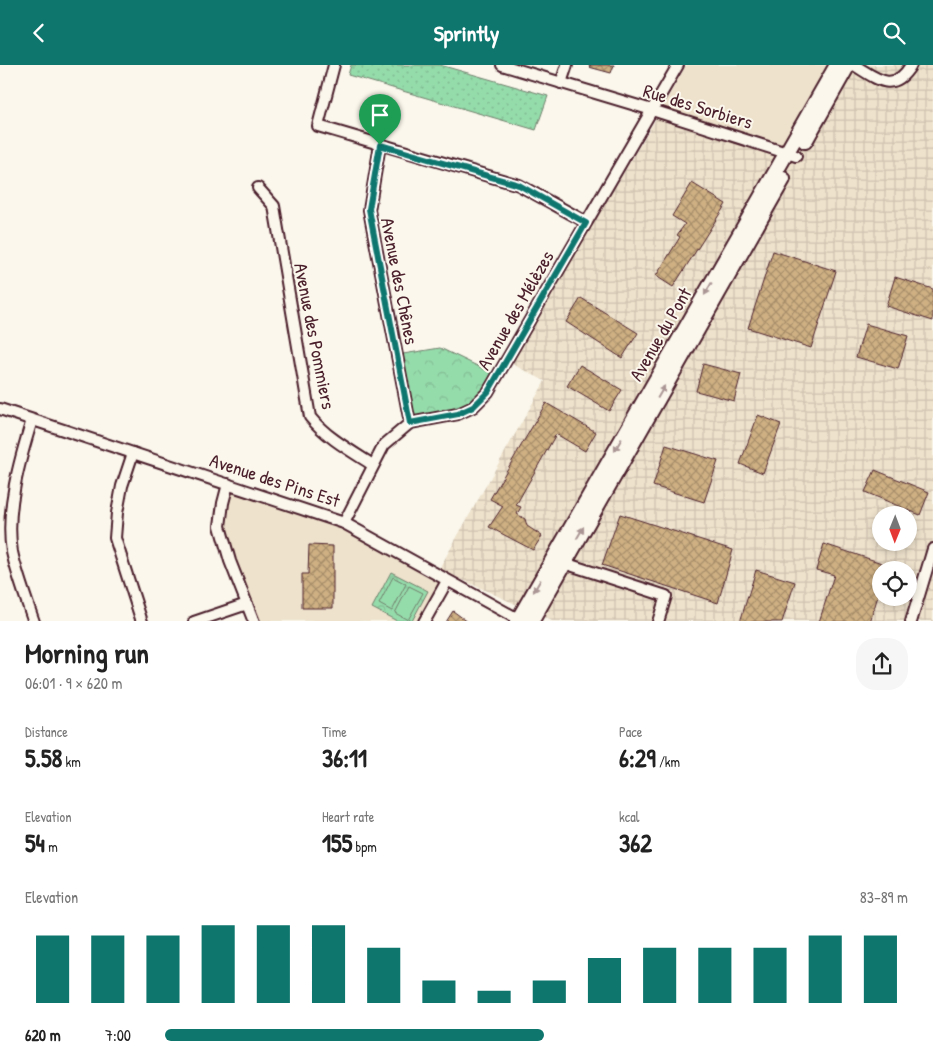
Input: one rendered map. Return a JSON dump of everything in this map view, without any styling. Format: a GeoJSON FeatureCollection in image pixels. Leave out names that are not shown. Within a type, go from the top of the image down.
{"type":"FeatureCollection","features":[{"type":"Feature","properties":{"kind":"main road","name":"Avenue du Pont"},"geometry":{"type":"LineString","coordinates":[[522,621],[564,563],[792,154],[837,65]]}},
{"type":"Feature","properties":{"kind":"main road","name":"Avenue du Pont"},"geometry":{"type":"LineString","coordinates":[[522,621],[792,154],[848,65]]}},
{"type":"Feature","properties":{"kind":"street"},"geometry":{"type":"LineString","coordinates":[[334,65],[318,126],[519,185],[586,223]]}},
{"type":"Feature","properties":{"kind":"street","name":"Rue des Sorbiers"},"geometry":{"type":"LineString","coordinates":[[502,65],[792,154]]}},
{"type":"Feature","properties":{"kind":"street"},"geometry":{"type":"LineString","coordinates":[[562,83],[567,65]]}},
{"type":"Feature","properties":{"kind":"street","name":"Avenue des Mélèzes"},"geometry":{"type":"LineString","coordinates":[[344,523],[384,445],[410,423],[458,414],[473,407],[488,392],[678,65]]}},
{"type":"Feature","properties":{"kind":"street"},"geometry":{"type":"LineString","coordinates":[[854,65],[883,82],[894,82],[907,72],[911,65]]}},
{"type":"Feature","properties":{"kind":"street","name":"Avenue des Chênes"},"geometry":{"type":"LineString","coordinates":[[380,145],[369,209],[410,423]]}},
{"type":"Feature","properties":{"kind":"street","name":"Avenue des Pommiers"},"geometry":{"type":"LineString","coordinates":[[258,189],[274,206],[310,417],[316,425],[345,448],[373,465]]}},
{"type":"Feature","properties":{"kind":"street","name":"Avenue des Pins Est"},"geometry":{"type":"LineString","coordinates":[[0,409],[344,523],[522,621]]}},
{"type":"Feature","properties":{"kind":"street"},"geometry":{"type":"LineString","coordinates":[[32,420],[14,494],[11,525],[12,551],[34,621]]}},
{"type":"Feature","properties":{"kind":"street"},"geometry":{"type":"LineString","coordinates":[[133,453],[122,486],[115,538],[142,621]]}},
{"type":"Feature","properties":{"kind":"street"},"geometry":{"type":"LineString","coordinates":[[228,485],[220,526],[230,561],[254,621]]}},
{"type":"Feature","properties":{"kind":"street"},"geometry":{"type":"LineString","coordinates":[[911,621],[933,549]]}},
{"type":"Feature","properties":{"kind":"street"},"geometry":{"type":"LineString","coordinates":[[564,563],[666,596],[658,621]]}},
{"type":"Feature","properties":{"kind":"street"},"geometry":{"type":"LineString","coordinates":[[424,621],[447,581]]}},
{"type":"Feature","properties":{"kind":"street"},"geometry":{"type":"LineString","coordinates":[[194,621],[247,604]]}},
{"type":"Feature","properties":{"kind":"shaded area"},"geometry":{"type":"Polygon","coordinates":[[[686,65],[844,65],[793,158],[657,117],[686,65]]]}},
{"type":"Feature","properties":{"kind":"shaded area"},"geometry":{"type":"Polygon","coordinates":[[[851,65],[933,65],[933,621],[552,621],[439,569],[545,381],[510,363],[657,117],[793,158],[851,65]]]}},
{"type":"Feature","properties":{"kind":"shaded area"},"geometry":{"type":"Polygon","coordinates":[[[230,485],[344,523],[447,581],[424,621],[254,621],[220,526],[230,485]]]}},
{"type":"Feature","properties":{"kind":"green space"},"geometry":{"type":"Polygon","coordinates":[[[351,65],[440,65],[548,96],[536,130],[348,75],[351,65]]]}},
{"type":"Feature","properties":{"kind":"green space"},"geometry":{"type":"Polygon","coordinates":[[[440,348],[496,375],[473,407],[411,422],[397,355],[440,348]]]}},
{"type":"Feature","properties":{"kind":"green space"},"geometry":{"type":"Polygon","coordinates":[[[391,572],[428,591],[412,621],[397,621],[372,608],[391,572]]]}},
{"type":"Feature","properties":{"kind":"green space"},"geometry":{"type":"Polygon","coordinates":[[[393,577],[406,584],[392,611],[379,604],[393,577]]]}},
{"type":"Feature","properties":{"kind":"green space"},"geometry":{"type":"Polygon","coordinates":[[[409,586],[423,593],[408,620],[395,613],[409,586]]]}},
{"type":"Feature","properties":{"kind":"building"},"geometry":{"type":"Polygon","coordinates":[[[590,65],[614,65],[611,73],[589,67],[590,65]]]}},
{"type":"Feature","properties":{"kind":"building"},"geometry":{"type":"Polygon","coordinates":[[[692,183],[726,204],[673,287],[656,276],[680,237],[677,235],[685,224],[672,216],[692,183]]]}},
{"type":"Feature","properties":{"kind":"building"},"geometry":{"type":"Polygon","coordinates":[[[773,251],[836,271],[811,348],[748,328],[773,251]]]}},
{"type":"Feature","properties":{"kind":"building"},"geometry":{"type":"Polygon","coordinates":[[[895,277],[933,289],[933,321],[886,306],[895,277]]]}},
{"type":"Feature","properties":{"kind":"building"},"geometry":{"type":"Polygon","coordinates":[[[581,298],[638,333],[622,358],[566,322],[581,298]]]}},
{"type":"Feature","properties":{"kind":"building"},"geometry":{"type":"Polygon","coordinates":[[[866,324],[908,336],[898,369],[856,357],[866,324]]]}},
{"type":"Feature","properties":{"kind":"building"},"geometry":{"type":"Polygon","coordinates":[[[703,364],[741,374],[734,401],[696,391],[703,364]]]}},
{"type":"Feature","properties":{"kind":"building"},"geometry":{"type":"Polygon","coordinates":[[[580,365],[622,390],[609,411],[567,386],[580,365]]]}},
{"type":"Feature","properties":{"kind":"building"},"geometry":{"type":"Polygon","coordinates":[[[546,403],[596,432],[585,451],[556,434],[516,505],[521,507],[517,514],[525,519],[527,526],[542,536],[533,550],[489,527],[503,506],[490,499],[546,403]]]}},
{"type":"Feature","properties":{"kind":"building"},"geometry":{"type":"Polygon","coordinates":[[[758,415],[781,424],[763,473],[740,464],[758,415]]]}},
{"type":"Feature","properties":{"kind":"building"},"geometry":{"type":"Polygon","coordinates":[[[666,445],[718,461],[704,502],[653,486],[666,445]]]}},
{"type":"Feature","properties":{"kind":"building"},"geometry":{"type":"Polygon","coordinates":[[[875,470],[929,492],[920,515],[918,514],[918,506],[898,506],[865,492],[875,470]]]}},
{"type":"Feature","properties":{"kind":"building"},"geometry":{"type":"Polygon","coordinates":[[[620,514],[733,550],[718,603],[602,565],[620,514]]]}},
{"type":"Feature","properties":{"kind":"building"},"geometry":{"type":"Polygon","coordinates":[[[824,544],[876,561],[872,561],[872,606],[875,606],[870,621],[819,621],[834,575],[816,570],[824,544]]]}},
{"type":"Feature","properties":{"kind":"building"},"geometry":{"type":"Polygon","coordinates":[[[309,545],[333,546],[333,608],[302,608],[302,574],[308,574],[309,545]]]}},
{"type":"Feature","properties":{"kind":"building"},"geometry":{"type":"Polygon","coordinates":[[[756,570],[795,582],[782,621],[740,621],[756,570]]]}},
{"type":"Feature","properties":{"kind":"building"},"geometry":{"type":"Polygon","coordinates":[[[453,611],[467,621],[447,621],[453,611]]]}},
{"type":"Feature","properties":{"kind":"route"},"geometry":{"type":"LineString","coordinates":[[380,145],[519,185],[586,223],[488,392],[473,407],[458,414],[410,423],[369,209],[380,145]]}}]}
